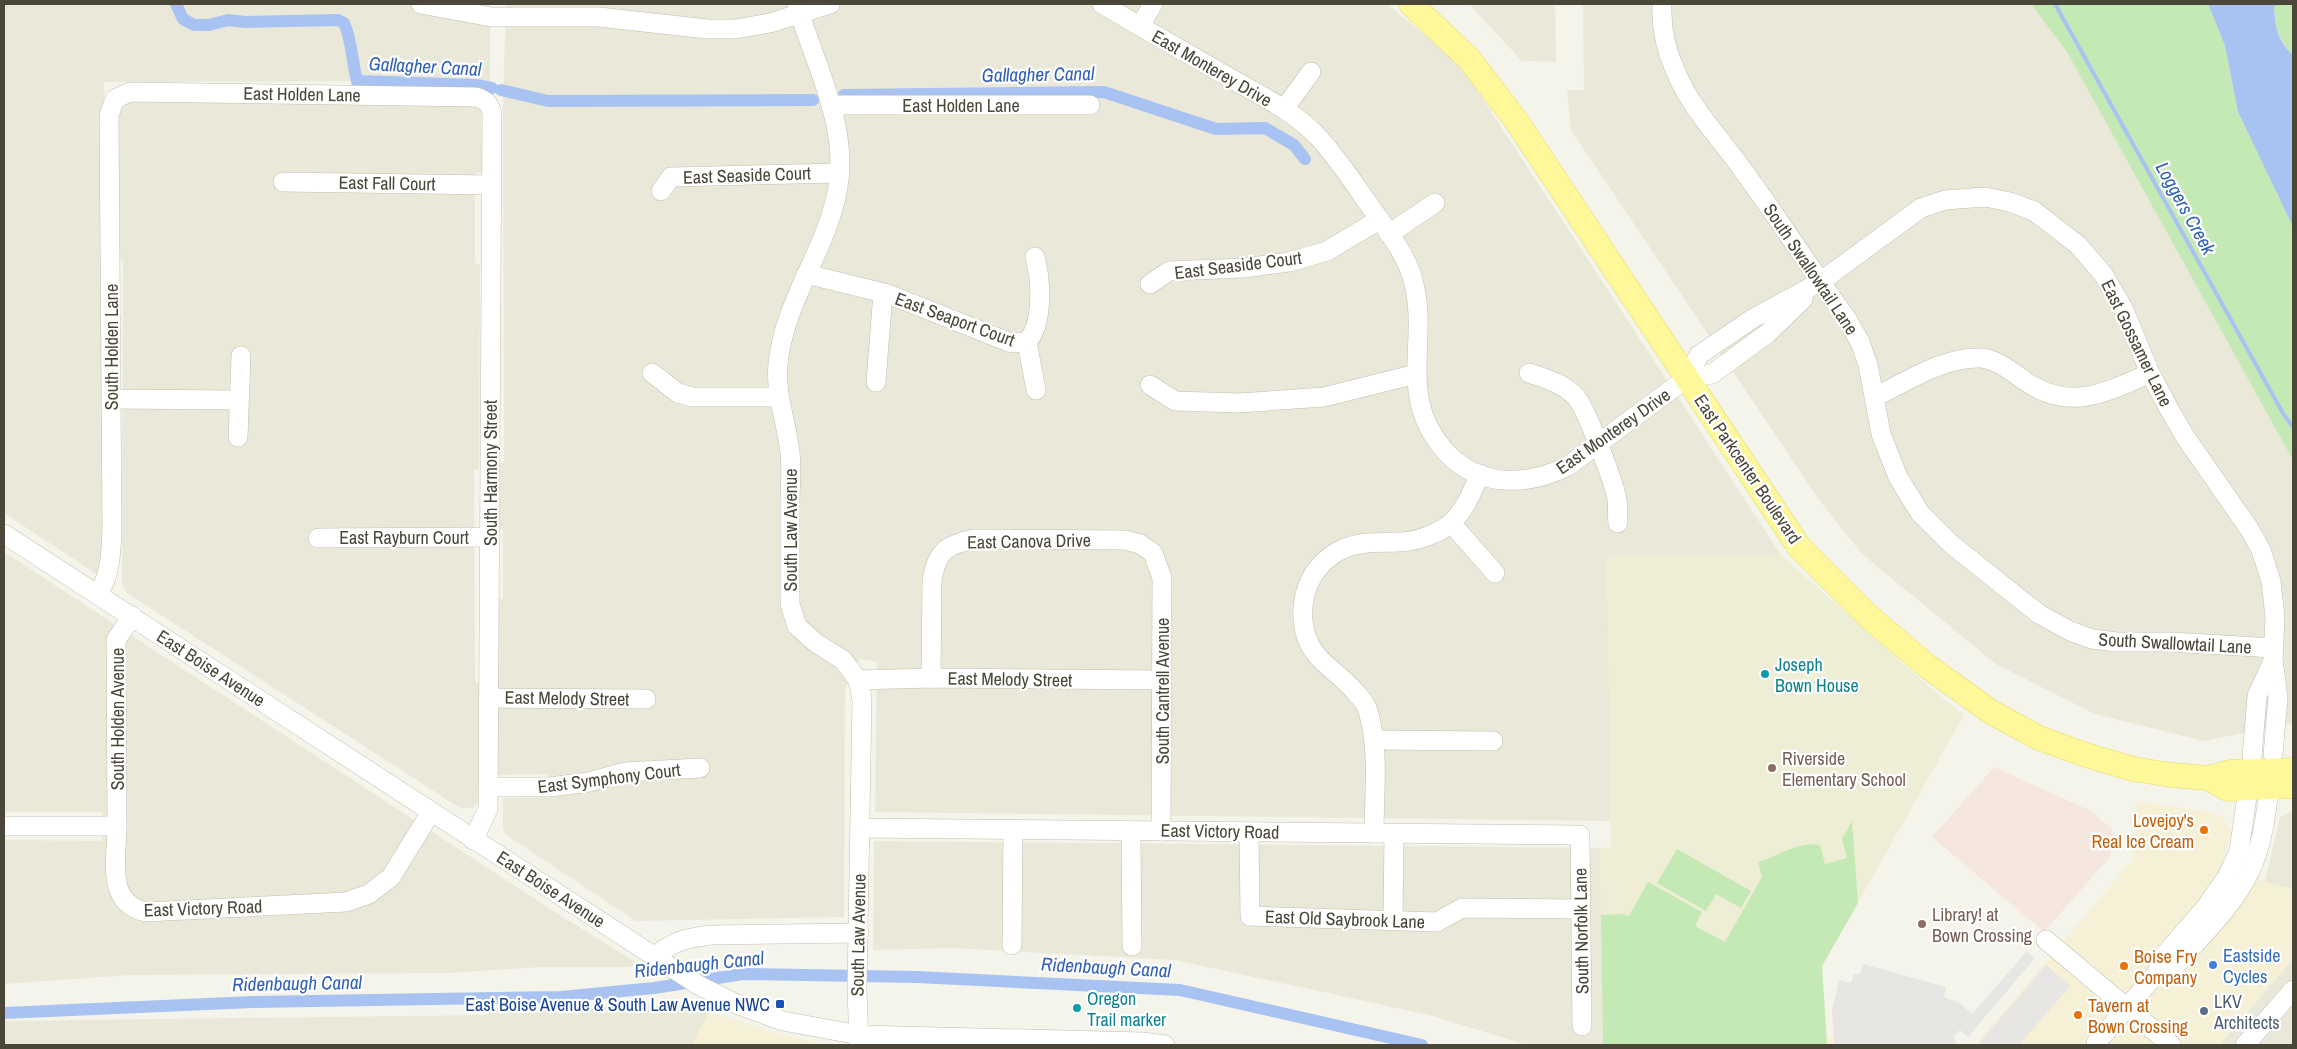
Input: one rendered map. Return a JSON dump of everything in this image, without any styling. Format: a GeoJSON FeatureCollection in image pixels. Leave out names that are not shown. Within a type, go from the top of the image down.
{"type":"FeatureCollection","features":[{"type":"Feature","properties":{"kind":"main road","name":"East Parkcenter Boulevard"},"geometry":{"type":"LineString","coordinates":[[1411,4],[1468,59],[1515,119],[1798,547],[1844,594],[1927,666],[1991,712],[2039,738],[2133,769],[2208,778],[2230,772],[2265,772],[2293,786]]}},
{"type":"Feature","properties":{"kind":"street"},"geometry":{"type":"LineString","coordinates":[[421,4],[492,17],[599,17],[716,29],[753,28],[798,9],[830,4]]}},
{"type":"Feature","properties":{"kind":"street","name":"East Monterey Drive"},"geometry":{"type":"LineString","coordinates":[[1102,4],[1284,109],[1319,138],[1384,227],[1409,268],[1413,281],[1418,321],[1417,394],[1433,437],[1462,466],[1504,481],[1527,481],[1541,478],[1568,466],[1598,446],[1687,378]]}},
{"type":"Feature","properties":{"kind":"street","name":"East Monterey Drive"},"geometry":{"type":"LineString","coordinates":[[1140,26],[1153,4]]}},
{"type":"Feature","properties":{"kind":"street","name":"South Swallowtail Lane"},"geometry":{"type":"LineString","coordinates":[[1662,4],[1666,45],[1674,70],[1687,93],[1758,190],[1847,319],[1860,342],[1875,397],[1881,434],[1898,477],[1920,513],[1951,544],[2039,614],[2070,631],[2092,639],[2117,642],[2172,642],[2274,654]]}},
{"type":"Feature","properties":{"kind":"street","name":"South Law Avenue"},"geometry":{"type":"LineString","coordinates":[[798,9],[832,105],[838,138],[840,173],[837,197],[829,220],[786,319],[781,341],[778,367],[779,397],[790,453],[790,604],[797,626],[816,643],[843,660],[858,680],[862,699],[857,965],[859,1040]]}},
{"type":"Feature","properties":{"kind":"street","name":"East Monterey Drive"},"geometry":{"type":"LineString","coordinates":[[1284,109],[1311,72]]}},
{"type":"Feature","properties":{"kind":"street","name":"East Holden Lane"},"geometry":{"type":"LineString","coordinates":[[115,99],[130,92],[170,92],[476,97],[490,104]]}},
{"type":"Feature","properties":{"kind":"street","name":"South Holden Lane"},"geometry":{"type":"LineString","coordinates":[[98,594],[105,583],[111,561],[109,115],[115,99]]}},
{"type":"Feature","properties":{"kind":"street","name":"South Harmony Street"},"geometry":{"type":"LineString","coordinates":[[473,840],[488,809],[492,113],[490,104]]}},
{"type":"Feature","properties":{"kind":"street","name":"East Holden Lane"},"geometry":{"type":"LineString","coordinates":[[832,105],[1090,105]]}},
{"type":"Feature","properties":{"kind":"street","name":"East Seaside Court"},"geometry":{"type":"LineString","coordinates":[[661,191],[671,177],[840,173]]}},
{"type":"Feature","properties":{"kind":"street","name":"East Fall Court"},"geometry":{"type":"LineString","coordinates":[[283,182],[491,185]]}},
{"type":"Feature","properties":{"kind":"street","name":"East Gossamer Lane"},"geometry":{"type":"LineString","coordinates":[[1687,378],[1699,355],[1752,319],[1820,282],[1921,208],[1945,200],[1985,197],[2010,202],[2034,211],[2056,226],[2078,245],[2104,274],[2123,308],[2150,373],[2186,438],[2250,530],[2261,550],[2271,581],[2275,618],[2274,654],[2278,697],[2265,772],[2239,851],[2227,877],[2206,907],[2161,959],[2157,973],[2127,1009],[2092,1045]]}},
{"type":"Feature","properties":{"kind":"street"},"geometry":{"type":"LineString","coordinates":[[1384,227],[1435,203]]}},
{"type":"Feature","properties":{"kind":"street","name":"East Seaside Court"},"geometry":{"type":"LineString","coordinates":[[1150,284],[1169,271],[1244,268],[1289,262],[1327,251],[1384,227]]}},
{"type":"Feature","properties":{"kind":"street","name":"East Seaport Court"},"geometry":{"type":"LineString","coordinates":[[1035,257],[1040,278],[1036,327],[1027,342],[1036,390]]}},
{"type":"Feature","properties":{"kind":"street","name":"East Seaport Court"},"geometry":{"type":"LineString","coordinates":[[806,274],[883,293],[1011,343],[1027,342]]}},
{"type":"Feature","properties":{"kind":"street","name":"East Seaport Court"},"geometry":{"type":"LineString","coordinates":[[876,382],[883,293]]}},
{"type":"Feature","properties":{"kind":"street"},"geometry":{"type":"LineString","coordinates":[[238,437],[241,356]]}},
{"type":"Feature","properties":{"kind":"street"},"geometry":{"type":"LineString","coordinates":[[1875,397],[1940,366],[1961,359],[1983,358],[2001,364],[2042,392],[2066,398],[2084,397],[2100,393],[2150,373]]}},
{"type":"Feature","properties":{"kind":"street"},"geometry":{"type":"LineString","coordinates":[[652,373],[678,394],[692,397],[779,397]]}},
{"type":"Feature","properties":{"kind":"street"},"geometry":{"type":"LineString","coordinates":[[1529,373],[1560,384],[1576,397],[1584,409],[1615,492],[1618,523]]}},
{"type":"Feature","properties":{"kind":"street"},"geometry":{"type":"LineString","coordinates":[[1150,385],[1175,402],[1239,403],[1324,396],[1416,374]]}},
{"type":"Feature","properties":{"kind":"street"},"geometry":{"type":"LineString","coordinates":[[111,399],[239,400]]}},
{"type":"Feature","properties":{"kind":"street"},"geometry":{"type":"LineString","coordinates":[[1374,833],[1374,740],[1366,706],[1346,679],[1315,654],[1307,638],[1303,619],[1303,601],[1310,581],[1322,562],[1346,548],[1369,542],[1400,542],[1426,536],[1451,523],[1472,494],[1480,474]]}},
{"type":"Feature","properties":{"kind":"street"},"geometry":{"type":"LineString","coordinates":[[1451,523],[1495,573]]}},
{"type":"Feature","properties":{"kind":"street","name":"East Boise Avenue"},"geometry":{"type":"LineString","coordinates":[[4,534],[700,986],[739,1005],[782,1021],[859,1040],[1143,1042],[1165,1045]]}},
{"type":"Feature","properties":{"kind":"street","name":"East Rayburn Court"},"geometry":{"type":"LineString","coordinates":[[318,538],[489,537]]}},
{"type":"Feature","properties":{"kind":"street","name":"East Canova Drive"},"geometry":{"type":"LineString","coordinates":[[931,678],[932,580],[935,565],[944,550],[958,542],[974,539],[1125,540],[1140,544],[1154,553]]}},
{"type":"Feature","properties":{"kind":"street","name":"South Cantrell Avenue"},"geometry":{"type":"LineString","coordinates":[[1154,553],[1162,578],[1161,831]]}},
{"type":"Feature","properties":{"kind":"street","name":"South Holden Avenue"},"geometry":{"type":"LineString","coordinates":[[117,826],[116,640],[132,616]]}},
{"type":"Feature","properties":{"kind":"street","name":"East Melody Street"},"geometry":{"type":"LineString","coordinates":[[858,680],[931,678],[1162,680]]}},
{"type":"Feature","properties":{"kind":"street","name":"East Melody Street"},"geometry":{"type":"LineString","coordinates":[[488,698],[646,699]]}},
{"type":"Feature","properties":{"kind":"street"},"geometry":{"type":"LineString","coordinates":[[1374,740],[1493,741]]}},
{"type":"Feature","properties":{"kind":"street","name":"East Symphony Court"},"geometry":{"type":"LineString","coordinates":[[488,787],[550,787],[589,782],[625,772],[700,768]]}},
{"type":"Feature","properties":{"kind":"street","name":"East Victory Road"},"geometry":{"type":"LineString","coordinates":[[117,826],[117,886],[120,896],[125,904],[135,910],[146,912],[346,902],[369,894],[391,877],[431,812]]}},
{"type":"Feature","properties":{"kind":"street"},"geometry":{"type":"LineString","coordinates":[[4,826],[117,826]]}},
{"type":"Feature","properties":{"kind":"street","name":"East Victory Road"},"geometry":{"type":"LineString","coordinates":[[860,828],[1580,835]]}},
{"type":"Feature","properties":{"kind":"street"},"geometry":{"type":"LineString","coordinates":[[1012,945],[1013,829]]}},
{"type":"Feature","properties":{"kind":"street"},"geometry":{"type":"LineString","coordinates":[[1131,830],[1132,946]]}},
{"type":"Feature","properties":{"kind":"street","name":"East Old Saybrook Lane"},"geometry":{"type":"LineString","coordinates":[[1249,832],[1250,916],[1437,922],[1462,908],[1581,909]]}},
{"type":"Feature","properties":{"kind":"street"},"geometry":{"type":"LineString","coordinates":[[1393,921],[1394,833]]}},
{"type":"Feature","properties":{"kind":"street","name":"South Norfolk Lane"},"geometry":{"type":"LineString","coordinates":[[1580,835],[1582,1026]]}},
{"type":"Feature","properties":{"kind":"street"},"geometry":{"type":"LineString","coordinates":[[655,956],[670,944],[688,938],[711,935],[859,933]]}},
{"type":"Feature","properties":{"kind":"street"},"geometry":{"type":"LineString","coordinates":[[2046,940],[2171,1045]]}},
{"type":"Feature","properties":{"kind":"street"},"geometry":{"type":"LineString","coordinates":[[2245,1045],[2293,990]]}},
{"type":"Feature","properties":{"kind":"shaded area"},"geometry":{"type":"Polygon","coordinates":[[[4,4],[490,4],[490,81],[104,82],[104,579],[4,513],[4,4]]]}},
{"type":"Feature","properties":{"kind":"shaded area"},"geometry":{"type":"Polygon","coordinates":[[[506,4],[1387,4],[1460,64],[1781,555],[1607,556],[1611,821],[875,812],[877,662],[860,659],[845,689],[844,917],[636,921],[506,835],[503,828],[503,800],[505,798],[549,797],[548,774],[498,775],[497,599],[503,599],[503,529],[498,529],[497,463],[504,463],[503,102],[506,4]]]}},
{"type":"Feature","properties":{"kind":"shaded area"},"geometry":{"type":"Polygon","coordinates":[[[1469,4],[1555,4],[1556,62],[1522,61],[1469,4]]]}},
{"type":"Feature","properties":{"kind":"shaded area"},"geometry":{"type":"Polygon","coordinates":[[[1583,4],[2059,4],[2293,427],[2293,723],[2204,741],[2095,714],[1996,664],[1862,554],[1819,500],[1571,130],[1567,90],[1584,90],[1583,4]]]}},
{"type":"Feature","properties":{"kind":"shaded area"},"geometry":{"type":"Polygon","coordinates":[[[119,98],[481,102],[482,172],[475,173],[475,263],[480,264],[479,469],[474,470],[475,681],[483,687],[482,797],[473,808],[460,808],[127,593],[122,583],[123,260],[118,260],[119,98]]]}},
{"type":"Feature","properties":{"kind":"shaded area"},"geometry":{"type":"Polygon","coordinates":[[[4,552],[558,914],[639,964],[629,967],[541,967],[448,973],[129,975],[4,984],[4,840],[102,841],[102,812],[4,812],[4,552]]]}},
{"type":"Feature","properties":{"kind":"shaded area","name":"Riverside Elementary School"},"geometry":{"type":"Polygon","coordinates":[[[1781,555],[1937,694],[1964,715],[1822,966],[1827,1045],[1603,1045],[1600,848],[1611,847],[1607,556],[1781,555]]]}},
{"type":"Feature","properties":{"kind":"shaded area"},"geometry":{"type":"Polygon","coordinates":[[[1994,767],[2091,811],[2112,829],[2110,857],[2044,932],[1932,837],[1994,767]]]}},
{"type":"Feature","properties":{"kind":"shaded area"},"geometry":{"type":"Polygon","coordinates":[[[2136,801],[2219,814],[2231,830],[2224,857],[2265,882],[2293,889],[2293,959],[2218,1045],[1975,1045],[2133,860],[2136,801]]]}},
{"type":"Feature","properties":{"kind":"shaded area"},"geometry":{"type":"Polygon","coordinates":[[[2293,811],[2293,889],[2265,882],[2280,817],[2293,811]]]}},
{"type":"Feature","properties":{"kind":"shaded area"},"geometry":{"type":"Polygon","coordinates":[[[874,841],[1600,848],[1603,1045],[1528,1045],[1429,1015],[1175,960],[953,948],[873,950],[874,841]]]}},
{"type":"Feature","properties":{"kind":"shaded area"},"geometry":{"type":"Polygon","coordinates":[[[2027,951],[2035,958],[1968,1037],[1960,1030],[1953,1036],[1956,1043],[1962,1045],[1834,1045],[1832,1010],[1839,980],[1851,983],[1854,974],[1860,974],[1863,964],[1946,987],[1944,997],[1959,1003],[1972,1014],[2027,951]]]}},
{"type":"Feature","properties":{"kind":"shaded area"},"geometry":{"type":"Polygon","coordinates":[[[2293,959],[2293,1045],[2219,1045],[2293,959]]]}},
{"type":"Feature","properties":{"kind":"shaded area"},"geometry":{"type":"Polygon","coordinates":[[[2046,965],[2070,986],[2019,1045],[1984,1045],[1980,1042],[2046,965]]]}},
{"type":"Feature","properties":{"kind":"shaded area"},"geometry":{"type":"Polygon","coordinates":[[[700,1005],[709,1012],[692,1045],[4,1045],[4,1021],[487,1015],[488,1009],[700,1005]]]}},
{"type":"Feature","properties":{"kind":"shaded area"},"geometry":{"type":"Polygon","coordinates":[[[709,1012],[769,1032],[826,1045],[692,1045],[709,1012]]]}},
{"type":"Feature","properties":{"kind":"shaded area"},"geometry":{"type":"Polygon","coordinates":[[[1827,1036],[1975,1045],[1827,1045],[1827,1036]]]}},
{"type":"Feature","properties":{"kind":"green space"},"geometry":{"type":"Polygon","coordinates":[[[2031,4],[2208,4],[2225,46],[2238,112],[2293,227],[2293,460],[2067,52],[2031,4]]]}},
{"type":"Feature","properties":{"kind":"green space"},"geometry":{"type":"Polygon","coordinates":[[[2278,4],[2293,4],[2293,55],[2278,33],[2274,6],[2278,4]]]}},
{"type":"Feature","properties":{"kind":"green space"},"geometry":{"type":"Polygon","coordinates":[[[1852,821],[1858,903],[1822,966],[1827,1045],[1603,1045],[1601,915],[1621,914],[1629,916],[1648,882],[1702,912],[1695,926],[1725,942],[1762,877],[1758,862],[1796,847],[1812,844],[1820,845],[1825,864],[1847,858],[1842,839],[1852,821]]]}},
{"type":"Feature","properties":{"kind":"green space"},"geometry":{"type":"Polygon","coordinates":[[[1677,849],[1751,891],[1741,908],[1716,894],[1706,911],[1657,883],[1677,849]]]}},
{"type":"Feature","properties":{"kind":"water"},"geometry":{"type":"Polygon","coordinates":[[[2208,4],[2278,4],[2274,7],[2278,33],[2284,45],[2293,55],[2293,227],[2238,112],[2225,46],[2208,4]]]}},
{"type":"Feature","properties":{"kind":"waterway","name":"Gallagher Canal"},"geometry":{"type":"LineString","coordinates":[[176,4],[183,19],[194,25],[209,25],[228,20],[245,22],[338,20],[344,23],[347,30],[357,81],[476,85],[492,88]]}},
{"type":"Feature","properties":{"kind":"waterway","name":"Loggers Creek"},"geometry":{"type":"LineString","coordinates":[[2055,4],[2284,415],[2293,427]]}},
{"type":"Feature","properties":{"kind":"waterway","name":"Gallagher Canal"},"geometry":{"type":"LineString","coordinates":[[501,90],[548,101],[813,100]]}},
{"type":"Feature","properties":{"kind":"waterway","name":"Gallagher Canal"},"geometry":{"type":"LineString","coordinates":[[844,95],[1104,92],[1216,129],[1265,128],[1294,145],[1305,159]]}},
{"type":"Feature","properties":{"kind":"waterway","name":"Ridenbaugh Canal"},"geometry":{"type":"LineString","coordinates":[[4,1013],[253,1002],[561,997],[654,988],[743,974],[917,977],[1180,990],[1422,1045]]}},
{"type":"Feature","properties":{"kind":"place","name":"Joseph Bown House"},"geometry":{"type":"Point","coordinates":[1765,674]}},
{"type":"Feature","properties":{"kind":"place","name":"Riverside Elementary School"},"geometry":{"type":"Point","coordinates":[1772,768]}},
{"type":"Feature","properties":{"kind":"place","name":"Lovejoy's Real Ice Cream"},"geometry":{"type":"Point","coordinates":[2204,830]}},
{"type":"Feature","properties":{"kind":"place","name":"Library! at Bown Crossing"},"geometry":{"type":"Point","coordinates":[1922,924]}},
{"type":"Feature","properties":{"kind":"place","name":"Eastside Cycles"},"geometry":{"type":"Point","coordinates":[2213,965]}},
{"type":"Feature","properties":{"kind":"place","name":"Boise Fry Company"},"geometry":{"type":"Point","coordinates":[2124,966]}},
{"type":"Feature","properties":{"kind":"place","name":"East Boise Avenue & South Law Avenue NWC"},"geometry":{"type":"Point","coordinates":[780,1004]}},
{"type":"Feature","properties":{"kind":"place","name":"Oregon Trail marker"},"geometry":{"type":"Point","coordinates":[1077,1008]}},
{"type":"Feature","properties":{"kind":"place","name":"LKV Architects"},"geometry":{"type":"Point","coordinates":[2204,1011]}},
{"type":"Feature","properties":{"kind":"place","name":"Tavern at Bown Crossing"},"geometry":{"type":"Point","coordinates":[2078,1015]}}]}
